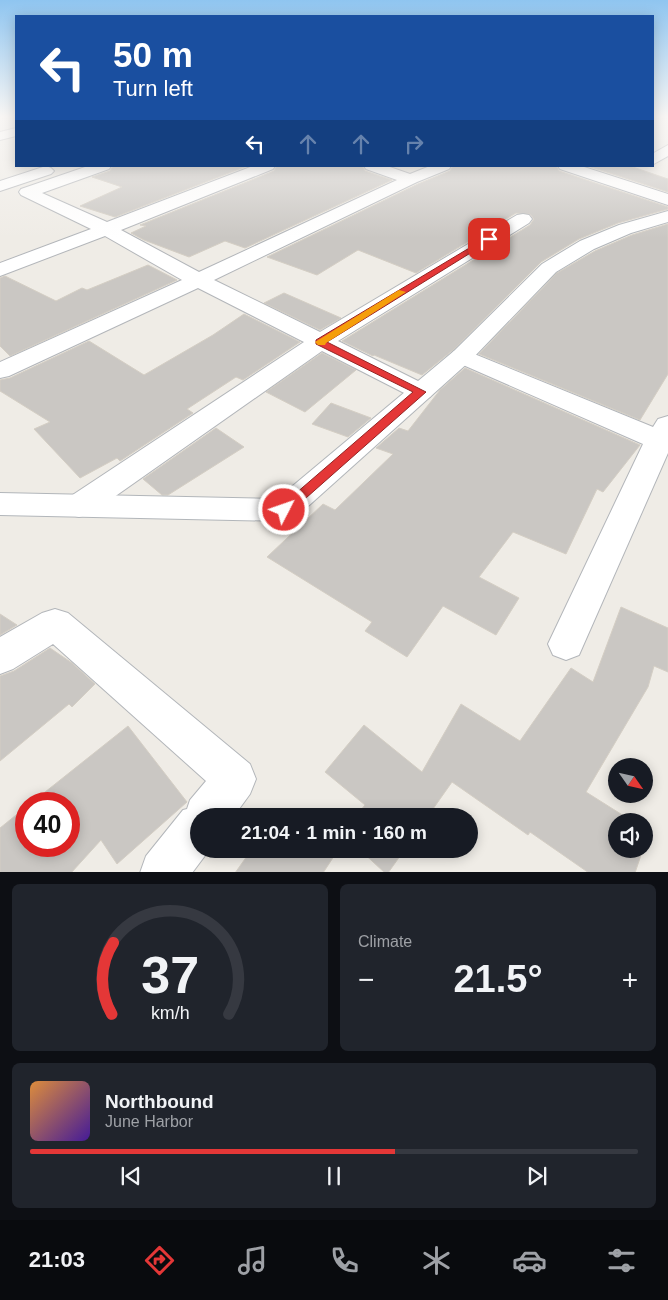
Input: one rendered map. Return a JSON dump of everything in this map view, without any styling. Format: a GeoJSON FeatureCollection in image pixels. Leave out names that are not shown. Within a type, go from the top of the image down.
{"type":"FeatureCollection","features":[{"type":"Feature","properties":{"kind":"street"},"geometry":{"type":"LineString","coordinates":[[654,166],[668,170]]}},
{"type":"Feature","properties":{"kind":"street"},"geometry":{"type":"LineString","coordinates":[[3,185],[58,167]]}},
{"type":"Feature","properties":{"kind":"street"},"geometry":{"type":"LineString","coordinates":[[27,192],[101,167]]}},
{"type":"Feature","properties":{"kind":"street"},"geometry":{"type":"LineString","coordinates":[[0,270],[265,167]]}},
{"type":"Feature","properties":{"kind":"street"},"geometry":{"type":"LineString","coordinates":[[374,167],[411,179]]}},
{"type":"Feature","properties":{"kind":"street"},"geometry":{"type":"LineString","coordinates":[[0,371],[411,179],[441,167]]}},
{"type":"Feature","properties":{"kind":"street"},"geometry":{"type":"LineString","coordinates":[[568,167],[668,200]]}},
{"type":"Feature","properties":{"kind":"street"},"geometry":{"type":"LineString","coordinates":[[3,185],[27,192],[106,229],[198,280],[420,392]]}},
{"type":"Feature","properties":{"kind":"street"},"geometry":{"type":"LineString","coordinates":[[0,504],[284,510],[462,356],[549,268],[587,245],[625,229],[668,216]]}},
{"type":"Feature","properties":{"kind":"street"},"geometry":{"type":"LineString","coordinates":[[79,506],[320,342],[523,219]]}},
{"type":"Feature","properties":{"kind":"street"},"geometry":{"type":"LineString","coordinates":[[462,356],[665,437],[566,644]]}},
{"type":"Feature","properties":{"kind":"street"},"geometry":{"type":"LineString","coordinates":[[0,658],[54,624],[235,779],[212,808]]}},
{"type":"Feature","properties":{"kind":"street"},"geometry":{"type":"LineString","coordinates":[[163,872],[190,838]]}},
{"type":"Feature","properties":{"kind":"building"},"geometry":{"type":"Polygon","coordinates":[[[112,167],[244,167],[115,217],[80,206],[122,187],[92,177],[110,171],[112,167]]]}},
{"type":"Feature","properties":{"kind":"building"},"geometry":{"type":"Polygon","coordinates":[[[276,167],[363,167],[365,171],[392,180],[245,248],[225,241],[189,257],[131,233],[146,226],[140,225],[274,171],[276,167]]]}},
{"type":"Feature","properties":{"kind":"building"},"geometry":{"type":"Polygon","coordinates":[[[452,167],[557,167],[559,171],[668,207],[668,209],[618,223],[579,239],[541,262],[453,350],[422,375],[373,356],[342,341],[530,225],[534,219],[530,214],[516,213],[416,273],[358,250],[317,275],[267,257],[418,184],[450,171],[452,167]]]}},
{"type":"Feature","properties":{"kind":"building"},"geometry":{"type":"Polygon","coordinates":[[[591,167],[633,167],[668,179],[668,192],[591,167]]]}},
{"type":"Feature","properties":{"kind":"building"},"geometry":{"type":"Polygon","coordinates":[[[668,224],[668,374],[640,420],[479,354],[557,273],[595,251],[632,235],[668,224]]]}},
{"type":"Feature","properties":{"kind":"building"},"geometry":{"type":"Polygon","coordinates":[[[148,265],[177,280],[10,356],[0,346],[0,278],[5,276],[56,301],[82,288],[87,290],[148,265]]]}},
{"type":"Feature","properties":{"kind":"building"},"geometry":{"type":"Polygon","coordinates":[[[284,293],[341,318],[320,330],[264,303],[284,293]]]}},
{"type":"Feature","properties":{"kind":"building"},"geometry":{"type":"Polygon","coordinates":[[[244,314],[300,342],[243,380],[236,377],[187,409],[193,413],[120,461],[117,458],[80,478],[34,429],[50,422],[0,391],[0,380],[10,378],[89,341],[144,375],[213,335],[244,314]]]}},
{"type":"Feature","properties":{"kind":"building"},"geometry":{"type":"Polygon","coordinates":[[[322,353],[356,370],[305,412],[266,392],[322,353]]]}},
{"type":"Feature","properties":{"kind":"building"},"geometry":{"type":"Polygon","coordinates":[[[465,368],[640,445],[603,492],[597,489],[566,554],[513,532],[479,577],[519,598],[496,635],[443,606],[407,657],[365,631],[372,622],[267,557],[323,504],[335,510],[393,454],[376,448],[399,428],[408,431],[440,390],[465,368]]]}},
{"type":"Feature","properties":{"kind":"building"},"geometry":{"type":"Polygon","coordinates":[[[331,403],[371,418],[348,437],[312,424],[331,403]]]}},
{"type":"Feature","properties":{"kind":"building"},"geometry":{"type":"Polygon","coordinates":[[[216,428],[244,447],[168,495],[162,495],[143,479],[216,428]]]}},
{"type":"Feature","properties":{"kind":"building"},"geometry":{"type":"Polygon","coordinates":[[[621,607],[668,628],[668,672],[654,666],[648,687],[586,792],[619,813],[608,813],[608,858],[640,858],[635,872],[588,872],[530,832],[528,835],[452,782],[434,808],[363,808],[365,805],[325,772],[364,725],[422,772],[461,704],[520,741],[571,668],[593,682],[621,607]]]}},
{"type":"Feature","properties":{"kind":"building"},"geometry":{"type":"Polygon","coordinates":[[[0,614],[17,625],[0,635],[0,614]]]}},
{"type":"Feature","properties":{"kind":"building"},"geometry":{"type":"Polygon","coordinates":[[[50,648],[72,663],[95,684],[72,707],[69,704],[0,761],[0,676],[14,671],[50,648]]]}},
{"type":"Feature","properties":{"kind":"building"},"geometry":{"type":"Polygon","coordinates":[[[128,726],[187,802],[117,864],[101,840],[72,872],[0,872],[0,828],[15,816],[15,857],[80,857],[80,792],[45,792],[128,726]]]}},
{"type":"Feature","properties":{"kind":"building"},"geometry":{"type":"Polygon","coordinates":[[[246,858],[333,858],[324,872],[236,872],[246,858]]]}},
{"type":"Feature","properties":{"kind":"building"},"geometry":{"type":"Polygon","coordinates":[[[369,858],[399,858],[389,872],[384,872],[369,858]]]}},
{"type":"Feature","properties":{"kind":"slow traffic"},"geometry":{"type":"LineString","coordinates":[[321,343],[402,292]]}},
{"type":"Feature","properties":{"kind":"route"},"geometry":{"type":"LineString","coordinates":[[284,510],[420,392],[320,342],[489,239]]}}]}
